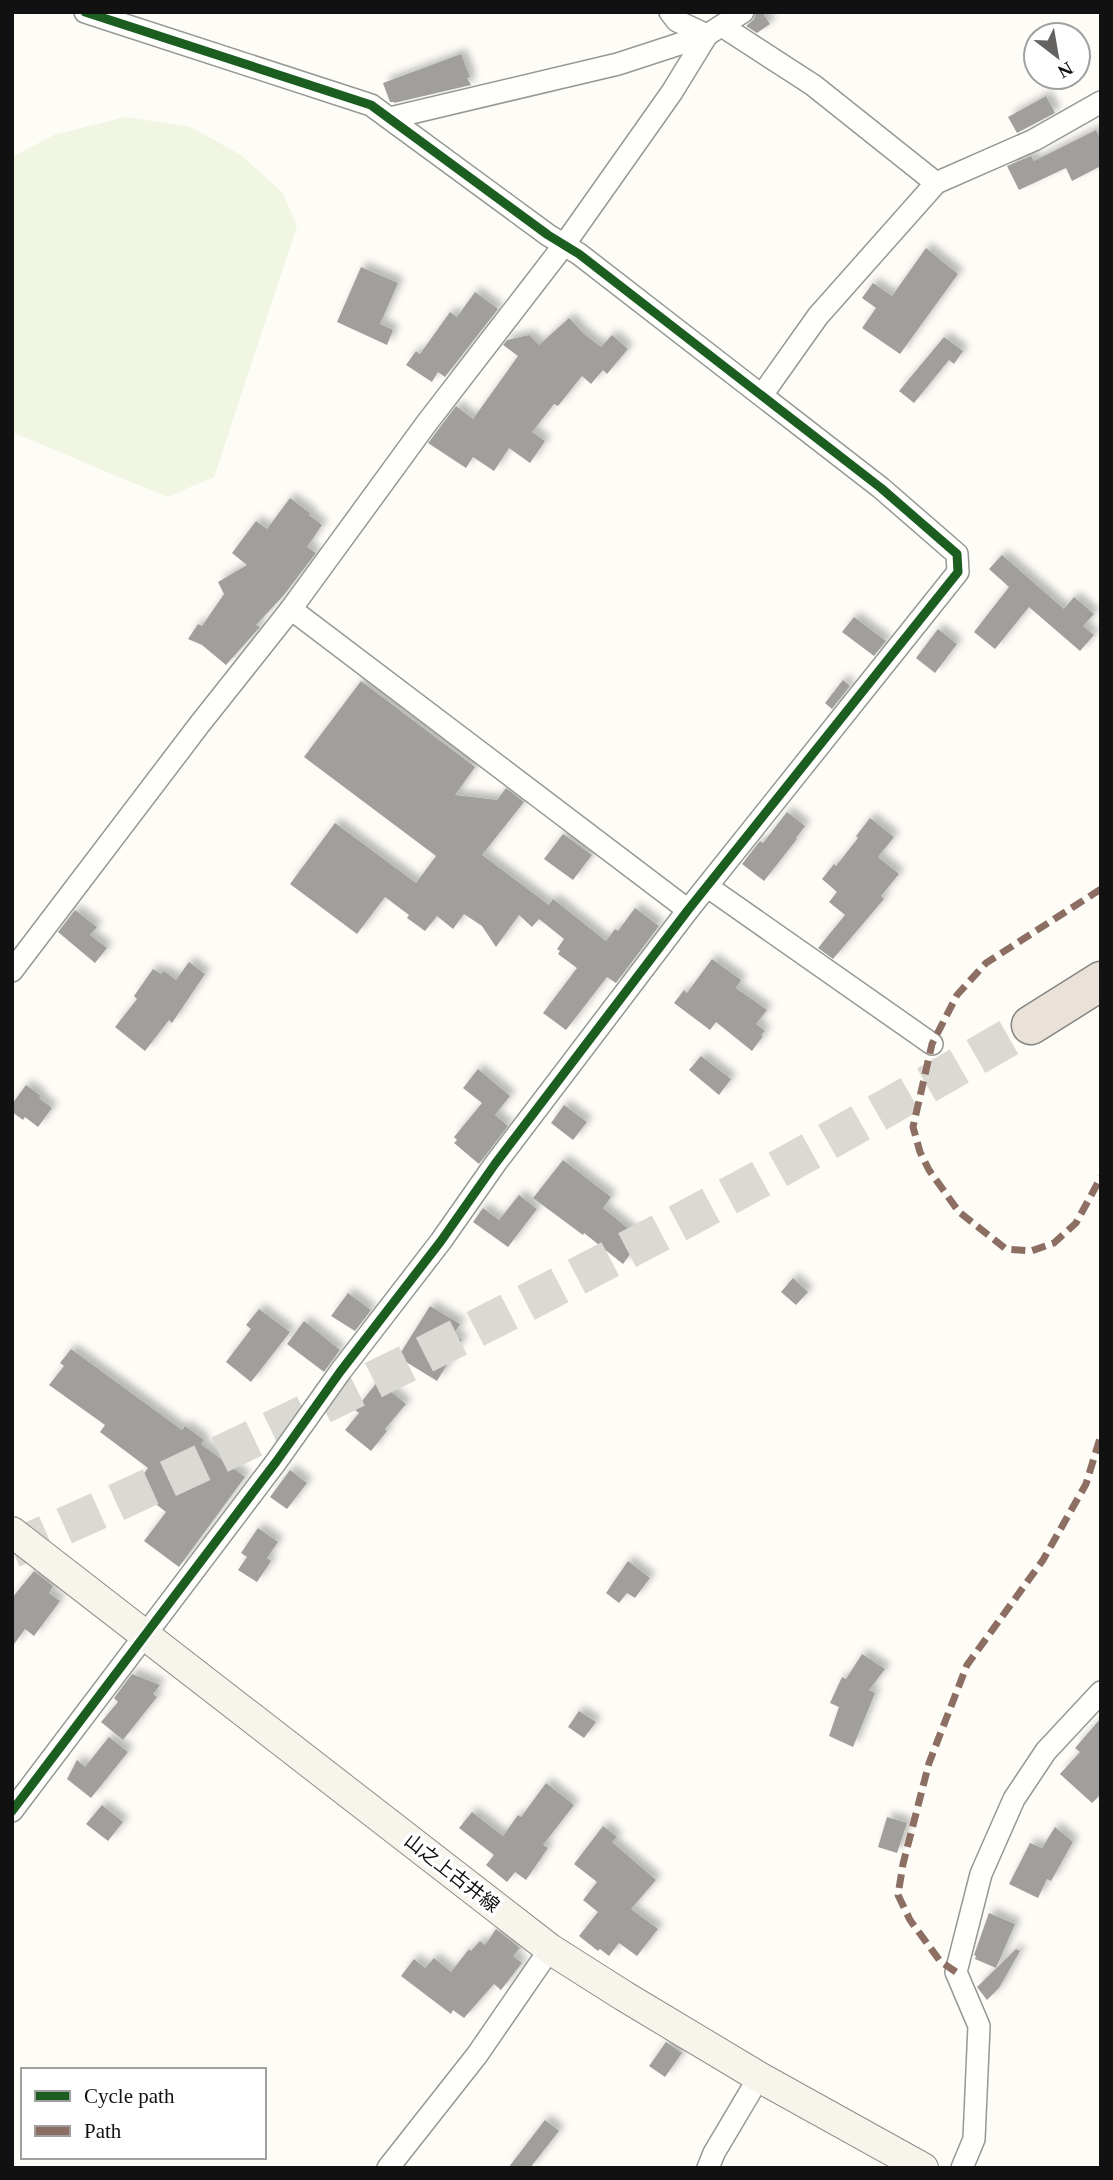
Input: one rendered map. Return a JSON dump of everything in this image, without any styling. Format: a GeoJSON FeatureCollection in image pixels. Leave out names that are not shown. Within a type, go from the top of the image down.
{"type":"FeatureCollection","features":[{"type":"Feature","properties":{"kind":"highway"},"geometry":{"type":"LineString","coordinates":[[1031,1025],[1101,981]]}},
{"type":"Feature","properties":{"kind":"main road","name":"山之上古井線"},"geometry":{"type":"LineString","coordinates":[[12,1532],[550,1948],[759,2077],[923,2168]]}},
{"type":"Feature","properties":{"kind":"street"},"geometry":{"type":"LineString","coordinates":[[12,1811],[688,910],[958,572],[957,554],[881,488],[579,254],[536,227],[372,105],[85,12]]}},
{"type":"Feature","properties":{"kind":"street"},"geometry":{"type":"LineString","coordinates":[[670,12],[677,21],[715,31],[787,66],[936,183]]}},
{"type":"Feature","properties":{"kind":"street"},"geometry":{"type":"LineString","coordinates":[[390,118],[618,64],[715,31],[743,12]]}},
{"type":"Feature","properties":{"kind":"street"},"geometry":{"type":"LineString","coordinates":[[12,971],[291,609],[426,424],[564,245],[715,31]]}},
{"type":"Feature","properties":{"kind":"street"},"geometry":{"type":"LineString","coordinates":[[762,396],[818,316],[936,183],[1034,140],[1101,102]]}},
{"type":"Feature","properties":{"kind":"street"},"geometry":{"type":"LineString","coordinates":[[291,609],[688,910]]}},
{"type":"Feature","properties":{"kind":"street"},"geometry":{"type":"LineString","coordinates":[[708,887],[932,1044]]}},
{"type":"Feature","properties":{"kind":"street"},"geometry":{"type":"LineString","coordinates":[[962,2168],[974,2139],[979,2026],[956,1972],[981,1874],[1014,1799],[1045,1751],[1101,1692]]}},
{"type":"Feature","properties":{"kind":"street"},"geometry":{"type":"LineString","coordinates":[[388,2168],[477,2055],[550,1948]]}},
{"type":"Feature","properties":{"kind":"street"},"geometry":{"type":"LineString","coordinates":[[708,2168],[714,2152],[759,2077]]}},
{"type":"Feature","properties":{"kind":"green space"},"geometry":{"type":"Polygon","coordinates":[[[126,117],[190,127],[241,155],[283,193],[297,226],[214,477],[167,497],[12,432],[12,157],[54,135],[126,117]]]}},
{"type":"Feature","properties":{"kind":"building"},"geometry":{"type":"Polygon","coordinates":[[[756,12],[762,12],[770,24],[757,33],[746,26],[754,19],[756,12]]]}},
{"type":"Feature","properties":{"kind":"building"},"geometry":{"type":"Polygon","coordinates":[[[461,54],[471,85],[390,102],[383,83],[461,54]]]}},
{"type":"Feature","properties":{"kind":"building"},"geometry":{"type":"Polygon","coordinates":[[[1046,96],[1055,113],[1017,133],[1008,117],[1046,96]]]}},
{"type":"Feature","properties":{"kind":"building"},"geometry":{"type":"Polygon","coordinates":[[[1096,130],[1101,140],[1101,166],[1072,181],[1066,168],[1019,190],[1007,166],[1031,156],[1034,161],[1096,130]]]}},
{"type":"Feature","properties":{"kind":"building"},"geometry":{"type":"Polygon","coordinates":[[[926,248],[958,274],[900,354],[862,328],[876,308],[862,298],[873,283],[892,296],[926,248]]]}},
{"type":"Feature","properties":{"kind":"building"},"geometry":{"type":"Polygon","coordinates":[[[361,267],[398,283],[380,324],[393,330],[387,345],[337,322],[361,267]]]}},
{"type":"Feature","properties":{"kind":"building"},"geometry":{"type":"Polygon","coordinates":[[[475,292],[498,309],[445,377],[438,372],[432,382],[406,365],[416,351],[420,354],[450,312],[457,317],[475,292]]]}},
{"type":"Feature","properties":{"kind":"building"},"geometry":{"type":"Polygon","coordinates":[[[569,318],[601,347],[612,335],[628,349],[607,374],[603,370],[591,384],[582,376],[558,406],[554,404],[532,432],[545,441],[530,463],[509,448],[494,471],[473,457],[466,468],[428,443],[456,406],[473,419],[518,356],[503,345],[507,340],[529,335],[539,345],[569,318]]]}},
{"type":"Feature","properties":{"kind":"building"},"geometry":{"type":"Polygon","coordinates":[[[944,337],[963,351],[954,364],[949,360],[914,403],[899,391],[944,337]]]}},
{"type":"Feature","properties":{"kind":"building"},"geometry":{"type":"Polygon","coordinates":[[[290,498],[322,525],[307,547],[316,553],[283,596],[256,625],[260,627],[226,665],[202,645],[188,639],[198,624],[202,626],[224,594],[218,582],[247,565],[232,553],[256,521],[267,529],[290,498]]]}},
{"type":"Feature","properties":{"kind":"building"},"geometry":{"type":"Polygon","coordinates":[[[1002,555],[1064,609],[1074,597],[1094,614],[1083,626],[1094,635],[1080,651],[1029,607],[995,649],[974,632],[1009,587],[989,569],[1002,555]]]}},
{"type":"Feature","properties":{"kind":"building"},"geometry":{"type":"Polygon","coordinates":[[[854,617],[886,641],[874,656],[842,632],[854,617]]]}},
{"type":"Feature","properties":{"kind":"building"},"geometry":{"type":"Polygon","coordinates":[[[938,629],[957,644],[935,673],[916,658],[938,629]]]}},
{"type":"Feature","properties":{"kind":"building"},"geometry":{"type":"Polygon","coordinates":[[[843,680],[850,686],[832,709],[825,703],[843,680]]]}},
{"type":"Feature","properties":{"kind":"building"},"geometry":{"type":"Polygon","coordinates":[[[361,681],[475,767],[455,795],[497,800],[506,788],[524,802],[482,855],[549,905],[553,899],[606,941],[615,929],[618,931],[635,908],[659,926],[616,983],[607,977],[566,1030],[543,1013],[577,968],[558,954],[560,951],[557,949],[564,939],[539,919],[532,927],[519,915],[496,947],[482,926],[464,914],[453,929],[437,916],[425,931],[385,897],[357,934],[290,884],[335,823],[416,883],[436,856],[304,757],[361,681]]]}},
{"type":"Feature","properties":{"kind":"building"},"geometry":{"type":"Polygon","coordinates":[[[787,812],[805,826],[764,881],[742,864],[760,841],[763,843],[787,812]]]}},
{"type":"Feature","properties":{"kind":"building"},"geometry":{"type":"Polygon","coordinates":[[[870,818],[894,837],[878,857],[899,874],[881,896],[884,899],[833,959],[818,948],[845,915],[829,902],[837,892],[822,879],[834,864],[836,866],[870,818]]]}},
{"type":"Feature","properties":{"kind":"building"},"geometry":{"type":"Polygon","coordinates":[[[563,834],[592,855],[573,880],[544,859],[563,834]]]}},
{"type":"Feature","properties":{"kind":"building"},"geometry":{"type":"Polygon","coordinates":[[[75,910],[97,927],[90,935],[107,948],[95,963],[58,932],[75,910]]]}},
{"type":"Feature","properties":{"kind":"building"},"geometry":{"type":"Polygon","coordinates":[[[712,959],[741,980],[736,988],[767,1010],[756,1024],[765,1031],[752,1051],[716,1022],[710,1030],[674,1003],[684,990],[687,993],[712,959]]]}},
{"type":"Feature","properties":{"kind":"building"},"geometry":{"type":"Polygon","coordinates":[[[189,962],[205,974],[172,1023],[169,1020],[145,1051],[115,1027],[137,999],[134,996],[153,969],[161,974],[164,971],[176,980],[189,962]]]}},
{"type":"Feature","properties":{"kind":"building"},"geometry":{"type":"Polygon","coordinates":[[[701,1056],[731,1079],[719,1095],[689,1070],[701,1056]]]}},
{"type":"Feature","properties":{"kind":"building"},"geometry":{"type":"Polygon","coordinates":[[[478,1069],[510,1096],[495,1115],[508,1126],[479,1164],[454,1143],[457,1140],[454,1137],[482,1103],[463,1088],[478,1069]]]}},
{"type":"Feature","properties":{"kind":"building"},"geometry":{"type":"Polygon","coordinates":[[[26,1085],[52,1108],[38,1127],[25,1117],[23,1120],[12,1112],[12,1104],[26,1085]]]}},
{"type":"Feature","properties":{"kind":"building"},"geometry":{"type":"Polygon","coordinates":[[[564,1105],[587,1122],[573,1140],[551,1123],[564,1105]]]}},
{"type":"Feature","properties":{"kind":"building"},"geometry":{"type":"Polygon","coordinates":[[[563,1160],[611,1197],[603,1208],[641,1239],[623,1264],[533,1198],[563,1160]]]}},
{"type":"Feature","properties":{"kind":"building"},"geometry":{"type":"Polygon","coordinates":[[[519,1195],[537,1209],[508,1247],[473,1222],[483,1208],[499,1220],[519,1195]]]}},
{"type":"Feature","properties":{"kind":"building"},"geometry":{"type":"Polygon","coordinates":[[[793,1278],[808,1292],[796,1305],[781,1292],[793,1278]]]}},
{"type":"Feature","properties":{"kind":"building"},"geometry":{"type":"Polygon","coordinates":[[[348,1293],[371,1310],[355,1331],[331,1316],[348,1293]]]}},
{"type":"Feature","properties":{"kind":"building"},"geometry":{"type":"Polygon","coordinates":[[[430,1306],[460,1324],[454,1334],[462,1340],[437,1381],[398,1357],[430,1306]]]}},
{"type":"Feature","properties":{"kind":"building"},"geometry":{"type":"Polygon","coordinates":[[[259,1309],[290,1332],[251,1382],[226,1362],[251,1329],[246,1325],[259,1309]]]}},
{"type":"Feature","properties":{"kind":"building"},"geometry":{"type":"Polygon","coordinates":[[[304,1321],[340,1350],[324,1372],[287,1344],[304,1321]]]}},
{"type":"Feature","properties":{"kind":"building"},"geometry":{"type":"Polygon","coordinates":[[[71,1349],[182,1430],[185,1426],[204,1440],[201,1444],[245,1477],[179,1567],[144,1541],[166,1512],[134,1487],[148,1468],[100,1432],[105,1425],[49,1385],[64,1366],[60,1363],[71,1349]]]}},
{"type":"Feature","properties":{"kind":"building"},"geometry":{"type":"Polygon","coordinates":[[[378,1381],[406,1404],[371,1451],[345,1430],[359,1413],[355,1410],[378,1381]]]}},
{"type":"Feature","properties":{"kind":"building"},"geometry":{"type":"Polygon","coordinates":[[[290,1470],[307,1483],[287,1509],[270,1497],[290,1470]]]}},
{"type":"Feature","properties":{"kind":"building"},"geometry":{"type":"Polygon","coordinates":[[[258,1528],[278,1542],[267,1558],[271,1561],[257,1582],[238,1570],[247,1557],[241,1553],[258,1528]]]}},
{"type":"Feature","properties":{"kind":"building"},"geometry":{"type":"Polygon","coordinates":[[[628,1561],[650,1578],[635,1598],[627,1593],[619,1603],[606,1593],[628,1561]]]}},
{"type":"Feature","properties":{"kind":"building"},"geometry":{"type":"Polygon","coordinates":[[[34,1571],[53,1586],[49,1593],[60,1601],[34,1636],[25,1629],[12,1647],[12,1598],[34,1571]]]}},
{"type":"Feature","properties":{"kind":"building"},"geometry":{"type":"Polygon","coordinates":[[[862,1654],[885,1669],[869,1690],[875,1693],[853,1747],[829,1736],[839,1707],[830,1703],[842,1677],[846,1679],[862,1654]]]}},
{"type":"Feature","properties":{"kind":"building"},"geometry":{"type":"Polygon","coordinates":[[[132,1674],[160,1685],[153,1694],[157,1697],[123,1740],[101,1722],[118,1702],[114,1698],[132,1674]]]}},
{"type":"Feature","properties":{"kind":"building"},"geometry":{"type":"Polygon","coordinates":[[[579,1711],[596,1722],[584,1738],[568,1727],[579,1711]]]}},
{"type":"Feature","properties":{"kind":"building"},"geometry":{"type":"Polygon","coordinates":[[[1101,1718],[1101,1794],[1092,1803],[1060,1774],[1080,1752],[1075,1748],[1101,1718]]]}},
{"type":"Feature","properties":{"kind":"building"},"geometry":{"type":"Polygon","coordinates":[[[109,1737],[128,1752],[91,1798],[67,1779],[77,1760],[85,1767],[109,1737]]]}},
{"type":"Feature","properties":{"kind":"building"},"geometry":{"type":"Polygon","coordinates":[[[546,1783],[574,1805],[543,1845],[548,1848],[526,1880],[515,1872],[507,1882],[486,1865],[494,1855],[459,1828],[472,1812],[503,1836],[546,1783]]]}},
{"type":"Feature","properties":{"kind":"building"},"geometry":{"type":"Polygon","coordinates":[[[102,1805],[123,1822],[108,1841],[86,1824],[102,1805]]]}},
{"type":"Feature","properties":{"kind":"building"},"geometry":{"type":"Polygon","coordinates":[[[887,1817],[907,1823],[897,1853],[878,1847],[887,1817]]]}},
{"type":"Feature","properties":{"kind":"building"},"geometry":{"type":"Polygon","coordinates":[[[603,1826],[617,1837],[612,1842],[656,1880],[631,1909],[658,1929],[637,1956],[619,1943],[609,1956],[579,1936],[598,1912],[583,1900],[597,1882],[574,1864],[603,1826]]]}},
{"type":"Feature","properties":{"kind":"building"},"geometry":{"type":"Polygon","coordinates":[[[1055,1827],[1073,1842],[1051,1881],[1047,1879],[1038,1898],[1009,1884],[1030,1843],[1042,1848],[1055,1827]]]}},
{"type":"Feature","properties":{"kind":"building"},"geometry":{"type":"Polygon","coordinates":[[[989,1913],[1015,1924],[996,1968],[975,1959],[974,1955],[989,1913]]]}},
{"type":"Feature","properties":{"kind":"building"},"geometry":{"type":"Polygon","coordinates":[[[496,1929],[520,1948],[513,1956],[522,1963],[501,1990],[494,1984],[464,2018],[453,2010],[451,2014],[401,1976],[414,1959],[425,1968],[434,1958],[451,1972],[469,1949],[471,1951],[480,1941],[485,1945],[496,1929]]]}},
{"type":"Feature","properties":{"kind":"building"},"geometry":{"type":"Polygon","coordinates":[[[1016,1949],[1020,1951],[999,1988],[987,2000],[977,1987],[1016,1949]]]}},
{"type":"Feature","properties":{"kind":"building"},"geometry":{"type":"Polygon","coordinates":[[[666,2042],[682,2053],[665,2077],[649,2066],[666,2042]]]}},
{"type":"Feature","properties":{"kind":"building"},"geometry":{"type":"Polygon","coordinates":[[[545,2120],[559,2131],[530,2168],[508,2168],[545,2120]]]}},
{"type":"Feature","properties":{"kind":"tunnel"},"geometry":{"type":"LineString","coordinates":[[12,1549],[289,1422],[561,1285],[740,1190],[1031,1025]]}},
{"type":"Feature","properties":{"kind":"marked path"},"geometry":{"type":"LineString","coordinates":[[1101,889],[986,963],[957,995],[932,1044],[913,1127],[920,1152],[929,1170],[959,1212],[1006,1249],[1031,1251],[1054,1243],[1076,1223],[1101,1177]]}},
{"type":"Feature","properties":{"kind":"marked path"},"geometry":{"type":"LineString","coordinates":[[956,1972],[940,1961],[910,1920],[898,1895],[903,1864],[929,1763],[967,1665],[1043,1560],[1086,1484],[1101,1435]]}},
{"type":"Feature","properties":{"kind":"cycle path"},"geometry":{"type":"LineString","coordinates":[[12,1811],[688,910],[958,572],[957,554],[881,488],[579,254],[548,235],[371,105],[85,12]]}}]}
